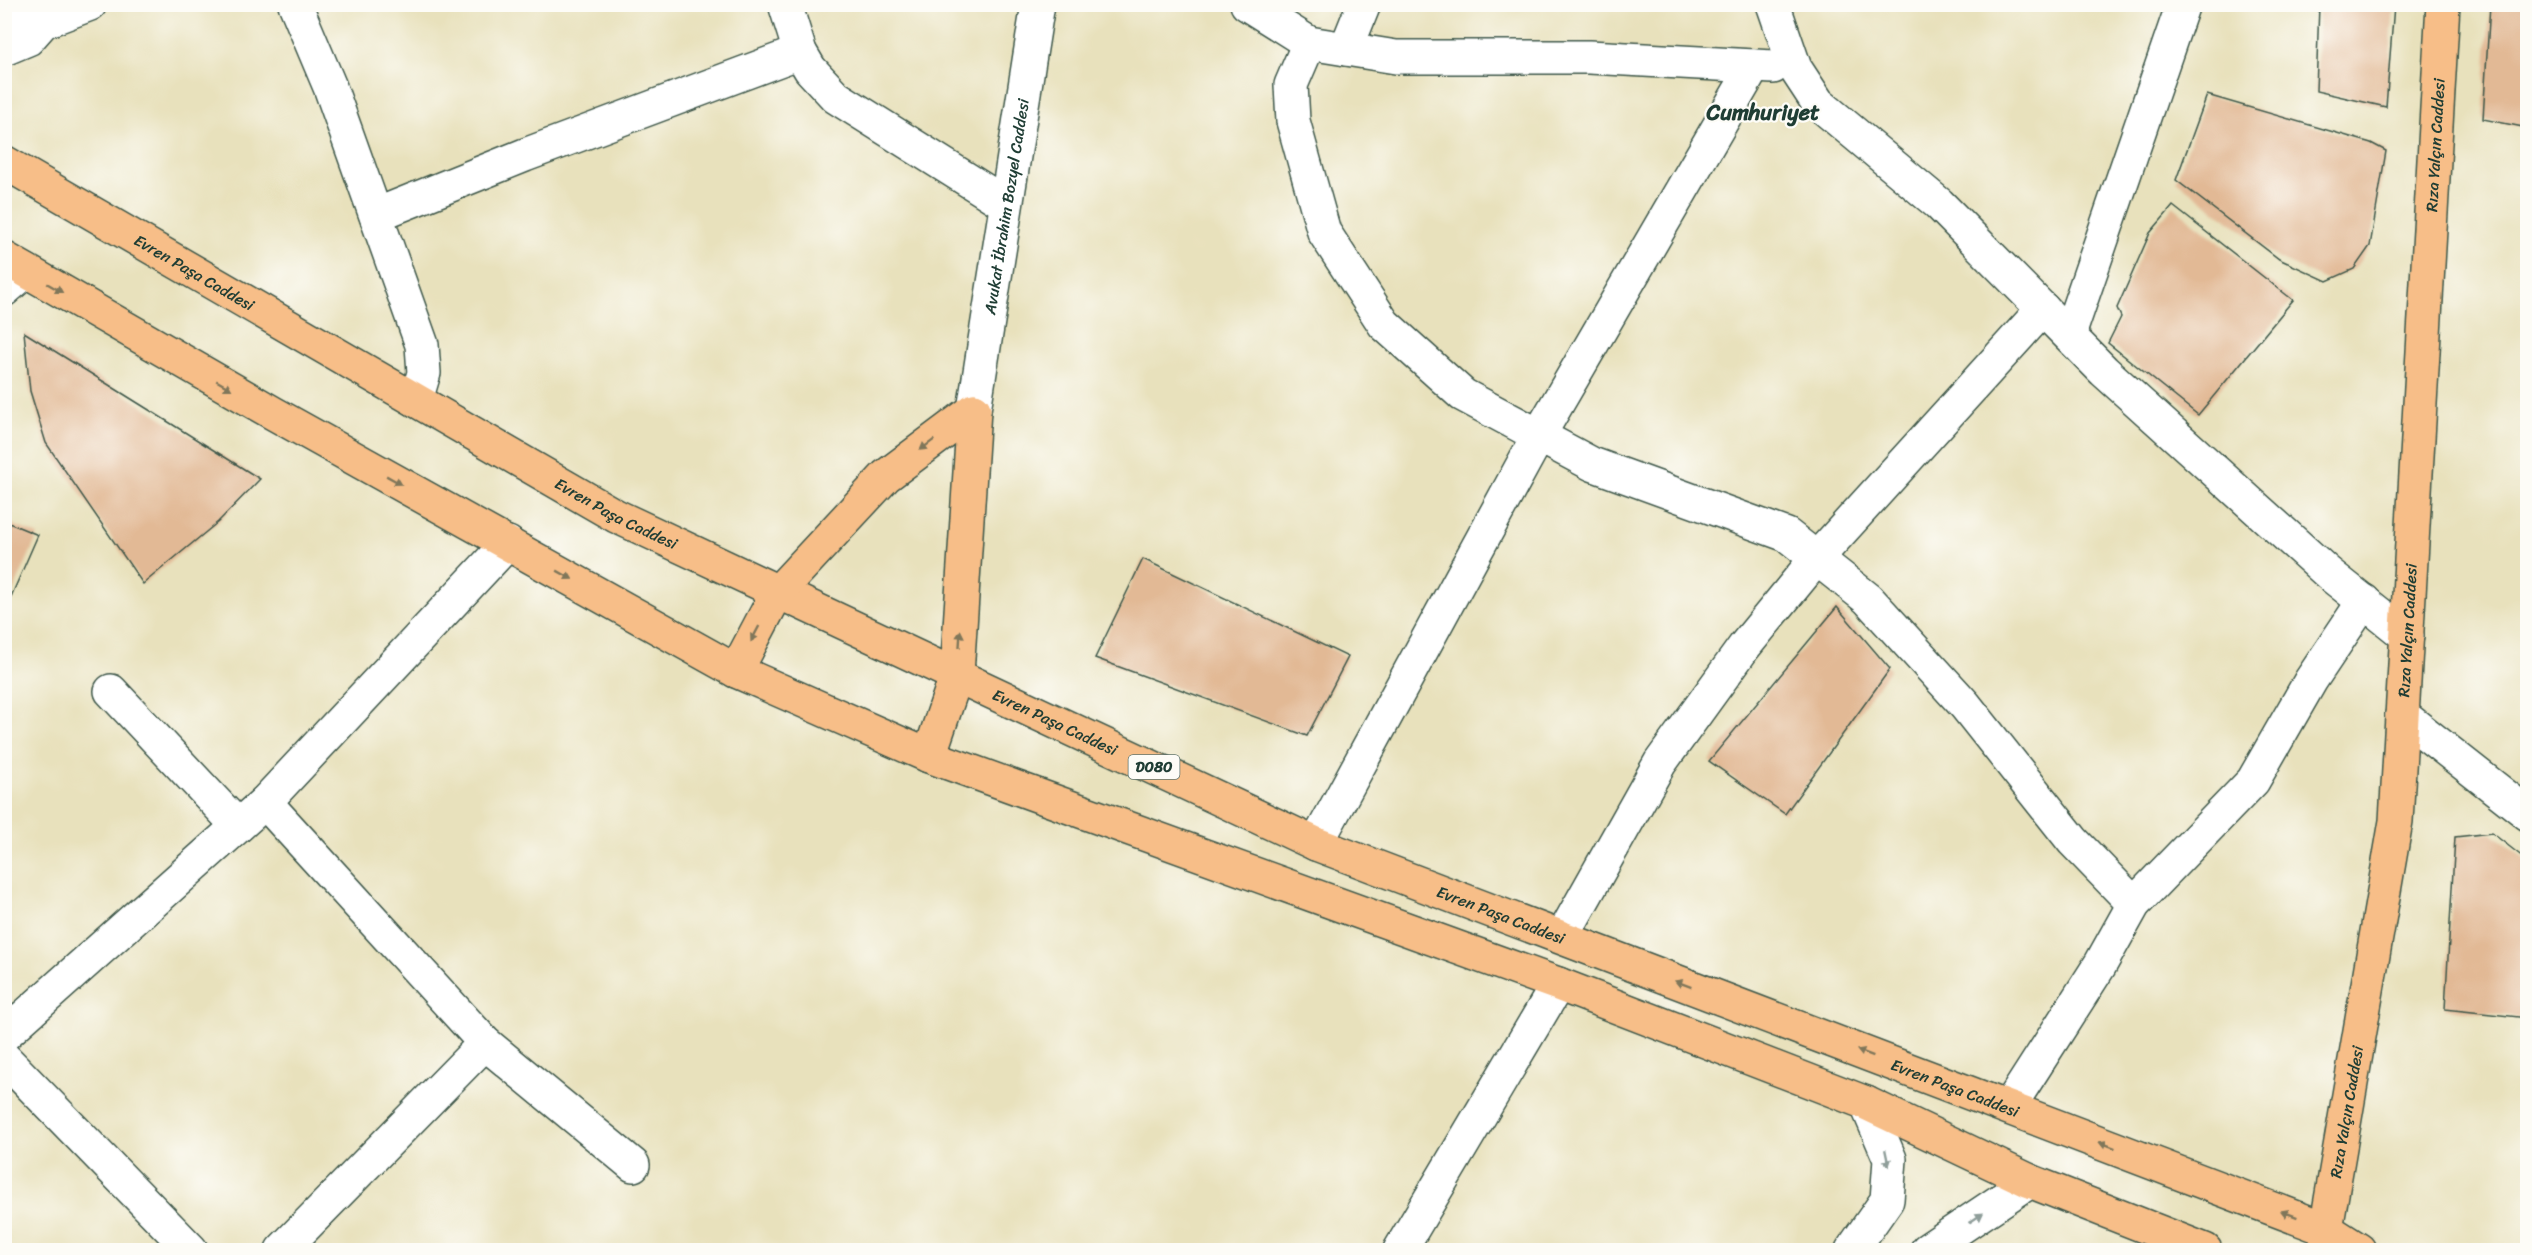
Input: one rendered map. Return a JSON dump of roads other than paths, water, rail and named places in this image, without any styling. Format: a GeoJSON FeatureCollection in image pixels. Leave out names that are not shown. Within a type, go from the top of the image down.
{"type":"FeatureCollection","features":[{"type":"Feature","properties":{"kind":"main road","name":"Rıza Yalçın Caddesi"},"geometry":{"type":"LineString","coordinates":[[2326,1240],[2396,821],[2443,4]]}},
{"type":"Feature","properties":{"kind":"main road","name":"Evren Paşa Caddesi"},"geometry":{"type":"LineString","coordinates":[[4,162],[616,516],[1316,844],[2009,1107],[2326,1240],[2359,1251]]}},
{"type":"Feature","properties":{"kind":"main road"},"geometry":{"type":"LineString","coordinates":[[12,273],[736,670],[929,756],[1558,984],[1866,1103],[2162,1243],[2205,1251]]}},
{"type":"Feature","properties":{"kind":"main road"},"geometry":{"type":"LineString","coordinates":[[736,670],[777,593],[886,476],[974,410]]}},
{"type":"Feature","properties":{"kind":"main road"},"geometry":{"type":"LineString","coordinates":[[929,756],[957,675],[974,410]]}},
{"type":"Feature","properties":{"kind":"street"},"geometry":{"type":"LineString","coordinates":[[4,20],[19,17],[43,21],[90,4]]}},
{"type":"Feature","properties":{"kind":"street"},"geometry":{"type":"LineString","coordinates":[[295,4],[330,87],[422,345],[424,373],[416,400]]}},
{"type":"Feature","properties":{"kind":"street"},"geometry":{"type":"LineString","coordinates":[[785,4],[800,52],[810,69],[836,97],[1006,204]]}},
{"type":"Feature","properties":{"kind":"street","name":"Avukat İbrahim Bozyel Caddesi"},"geometry":{"type":"LineString","coordinates":[[974,410],[1038,4]]}},
{"type":"Feature","properties":{"kind":"street"},"geometry":{"type":"LineString","coordinates":[[1247,4],[1309,43],[1396,57],[1589,57],[1795,68]]}},
{"type":"Feature","properties":{"kind":"street"},"geometry":{"type":"LineString","coordinates":[[1346,49],[1364,4]]}},
{"type":"Feature","properties":{"kind":"street"},"geometry":{"type":"LineString","coordinates":[[1773,4],[1795,68],[1818,103],[1939,204],[2104,371],[2294,542],[2407,636]]}},
{"type":"Feature","properties":{"kind":"street"},"geometry":{"type":"LineString","coordinates":[[2069,335],[2183,4]]}},
{"type":"Feature","properties":{"kind":"street"},"geometry":{"type":"LineString","coordinates":[[4,49],[28,39],[43,21]]}},
{"type":"Feature","properties":{"kind":"street"},"geometry":{"type":"LineString","coordinates":[[1309,43],[1292,86],[1293,121],[1324,232],[1384,324],[1463,395],[1592,464],[1787,536],[1816,558],[1868,599],[1965,705],[2073,841],[2134,904]]}},
{"type":"Feature","properties":{"kind":"street"},"geometry":{"type":"LineString","coordinates":[[376,215],[525,155],[800,52]]}},
{"type":"Feature","properties":{"kind":"street"},"geometry":{"type":"LineString","coordinates":[[1316,844],[1539,435],[1754,66]]}},
{"type":"Feature","properties":{"kind":"street"},"geometry":{"type":"LineString","coordinates":[[1562,937],[1660,763],[1744,647],[1816,558],[2043,309]]}},
{"type":"Feature","properties":{"kind":"street"},"geometry":{"type":"LineString","coordinates":[[4,1035],[265,802],[508,543]]}},
{"type":"Feature","properties":{"kind":"street"},"geometry":{"type":"LineString","coordinates":[[2009,1107],[2100,965],[2134,904],[2253,781],[2311,680],[2364,601]]}},
{"type":"Feature","properties":{"kind":"street"},"geometry":{"type":"LineString","coordinates":[[111,691],[238,826]]}},
{"type":"Feature","properties":{"kind":"street"},"geometry":{"type":"LineString","coordinates":[[2402,715],[2528,814]]}},
{"type":"Feature","properties":{"kind":"street"},"geometry":{"type":"LineString","coordinates":[[265,802],[485,1043],[633,1165]]}},
{"type":"Feature","properties":{"kind":"street"},"geometry":{"type":"LineString","coordinates":[[1400,1251],[1558,984]]}},
{"type":"Feature","properties":{"kind":"street"},"geometry":{"type":"LineString","coordinates":[[282,1251],[485,1043]]}},
{"type":"Feature","properties":{"kind":"street"},"geometry":{"type":"LineString","coordinates":[[4,1058],[191,1251]]}},
{"type":"Feature","properties":{"kind":"street"},"geometry":{"type":"LineString","coordinates":[[1852,1251],[1887,1200],[1890,1159],[1866,1103]]}},
{"type":"Feature","properties":{"kind":"street"},"geometry":{"type":"LineString","coordinates":[[1927,1251],[2030,1181]]}},
{"type":"Feature","properties":{"kind":"district","name":"Cumhuriyet"},"geometry":{"type":"Point","coordinates":[1763,112]}}]}
